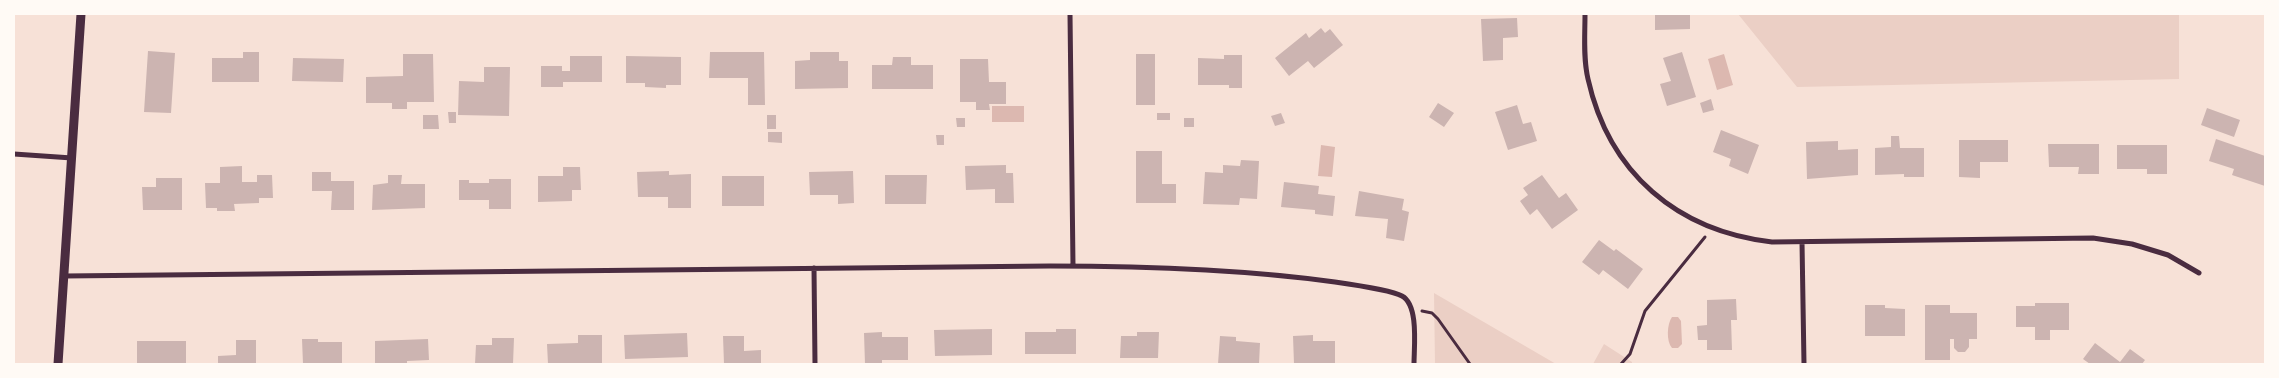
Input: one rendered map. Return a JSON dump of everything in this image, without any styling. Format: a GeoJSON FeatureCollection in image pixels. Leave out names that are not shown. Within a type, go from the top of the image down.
{"type":"FeatureCollection","features":[{"type":"Feature","properties":{"kind":"street"},"geometry":{"type":"LineString","coordinates":[[58,364],[81,14]]}},
{"type":"Feature","properties":{"kind":"street"},"geometry":{"type":"LineString","coordinates":[[1070,14],[1073,266]]}},
{"type":"Feature","properties":{"kind":"street"},"geometry":{"type":"LineString","coordinates":[[1584,14],[1585,61],[1588,78],[1597,112],[1613,144],[1634,173],[1659,197],[1688,218],[1711,228],[1754,240],[1802,242],[2093,238],[2132,244],[2168,255],[2199,272]]}},
{"type":"Feature","properties":{"kind":"street"},"geometry":{"type":"LineString","coordinates":[[14,154],[72,158]]}},
{"type":"Feature","properties":{"kind":"street"},"geometry":{"type":"LineString","coordinates":[[1802,242],[1804,364]]}},
{"type":"Feature","properties":{"kind":"street"},"geometry":{"type":"LineString","coordinates":[[64,276],[1073,266],[1188,268],[1279,274],[1355,285],[1403,296],[1413,309],[1414,364]]}},
{"type":"Feature","properties":{"kind":"street"},"geometry":{"type":"LineString","coordinates":[[814,268],[815,364]]}},
{"type":"Feature","properties":{"kind":"path"},"geometry":{"type":"LineString","coordinates":[[1621,364],[1630,354],[1645,311],[1711,228]]}},
{"type":"Feature","properties":{"kind":"path"},"geometry":{"type":"LineString","coordinates":[[1413,309],[1432,313],[1470,364]]}},
{"type":"Feature","properties":{"kind":"shaded area"},"geometry":{"type":"Polygon","coordinates":[[[1738,14],[2179,14],[2179,79],[1797,87],[1738,14]]]}},
{"type":"Feature","properties":{"kind":"shaded area"},"geometry":{"type":"Polygon","coordinates":[[[1724,54],[1733,85],[1717,90],[1708,59],[1724,54]]]}},
{"type":"Feature","properties":{"kind":"shaded area"},"geometry":{"type":"Polygon","coordinates":[[[992,106],[1024,106],[1024,122],[992,122],[992,106]]]}},
{"type":"Feature","properties":{"kind":"shaded area"},"geometry":{"type":"Polygon","coordinates":[[[1321,145],[1335,147],[1332,177],[1318,176],[1321,145]]]}},
{"type":"Feature","properties":{"kind":"shaded area"},"geometry":{"type":"Polygon","coordinates":[[[1434,293],[1556,364],[1435,364],[1434,293]]]}},
{"type":"Feature","properties":{"kind":"shaded area"},"geometry":{"type":"Polygon","coordinates":[[[1672,317],[1678,317],[1681,321],[1682,344],[1678,348],[1672,348],[1668,337],[1668,328],[1672,317]]]}},
{"type":"Feature","properties":{"kind":"shaded area"},"geometry":{"type":"Polygon","coordinates":[[[1604,344],[1632,362],[1632,364],[1593,364],[1604,344]]]}},
{"type":"Feature","properties":{"kind":"building"},"geometry":{"type":"Polygon","coordinates":[[[1655,14],[1690,14],[1690,29],[1655,30],[1655,14]]]}},
{"type":"Feature","properties":{"kind":"building"},"geometry":{"type":"Polygon","coordinates":[[[1517,18],[1518,37],[1503,38],[1503,60],[1483,61],[1481,19],[1517,18]]]}},
{"type":"Feature","properties":{"kind":"building"},"geometry":{"type":"Polygon","coordinates":[[[1321,28],[1325,33],[1330,29],[1343,45],[1314,68],[1308,61],[1289,76],[1275,58],[1306,33],[1309,38],[1321,28]]]}},
{"type":"Feature","properties":{"kind":"building"},"geometry":{"type":"Polygon","coordinates":[[[148,51],[175,53],[171,113],[144,112],[148,51]]]}},
{"type":"Feature","properties":{"kind":"building"},"geometry":{"type":"Polygon","coordinates":[[[243,52],[259,52],[259,82],[212,82],[212,58],[243,58],[243,52]]]}},
{"type":"Feature","properties":{"kind":"building"},"geometry":{"type":"Polygon","coordinates":[[[710,52],[764,52],[765,105],[748,105],[748,78],[709,78],[710,52]]]}},
{"type":"Feature","properties":{"kind":"building"},"geometry":{"type":"Polygon","coordinates":[[[810,52],[839,52],[839,61],[848,61],[848,88],[795,89],[795,61],[810,60],[810,52]]]}},
{"type":"Feature","properties":{"kind":"building"},"geometry":{"type":"Polygon","coordinates":[[[1682,52],[1696,97],[1667,106],[1660,84],[1671,81],[1663,58],[1682,52]]]}},
{"type":"Feature","properties":{"kind":"building"},"geometry":{"type":"Polygon","coordinates":[[[403,54],[433,54],[434,102],[407,102],[407,109],[392,109],[392,103],[366,103],[366,77],[403,76],[403,54]]]}},
{"type":"Feature","properties":{"kind":"building"},"geometry":{"type":"Polygon","coordinates":[[[1136,54],[1155,54],[1155,105],[1136,105],[1136,54]]]}},
{"type":"Feature","properties":{"kind":"building"},"geometry":{"type":"Polygon","coordinates":[[[1224,55],[1242,55],[1242,88],[1229,88],[1229,85],[1198,85],[1198,58],[1224,59],[1224,55]]]}},
{"type":"Feature","properties":{"kind":"building"},"geometry":{"type":"Polygon","coordinates":[[[570,56],[602,56],[602,82],[563,82],[563,87],[541,87],[541,66],[562,66],[562,71],[570,71],[570,56]]]}},
{"type":"Feature","properties":{"kind":"building"},"geometry":{"type":"Polygon","coordinates":[[[626,56],[681,57],[681,85],[666,85],[666,88],[645,87],[645,83],[626,83],[626,56]]]}},
{"type":"Feature","properties":{"kind":"building"},"geometry":{"type":"Polygon","coordinates":[[[893,57],[911,57],[911,65],[933,65],[933,89],[872,89],[872,65],[892,65],[893,57]]]}},
{"type":"Feature","properties":{"kind":"building"},"geometry":{"type":"Polygon","coordinates":[[[293,58],[344,59],[343,82],[292,81],[293,58]]]}},
{"type":"Feature","properties":{"kind":"building"},"geometry":{"type":"Polygon","coordinates":[[[960,59],[988,59],[989,82],[1006,82],[1006,104],[989,104],[990,110],[976,110],[976,102],[960,102],[960,59]]]}},
{"type":"Feature","properties":{"kind":"building"},"geometry":{"type":"Polygon","coordinates":[[[484,67],[510,67],[509,116],[458,115],[459,81],[484,82],[484,67]]]}},
{"type":"Feature","properties":{"kind":"building"},"geometry":{"type":"Polygon","coordinates":[[[1711,99],[1714,110],[1703,113],[1700,103],[1711,99]]]}},
{"type":"Feature","properties":{"kind":"building"},"geometry":{"type":"Polygon","coordinates":[[[1438,103],[1454,113],[1444,127],[1429,117],[1438,103]]]}},
{"type":"Feature","properties":{"kind":"building"},"geometry":{"type":"Polygon","coordinates":[[[1517,105],[1523,124],[1531,122],[1537,141],[1508,150],[1495,112],[1517,105]]]}},
{"type":"Feature","properties":{"kind":"building"},"geometry":{"type":"Polygon","coordinates":[[[2207,108],[2240,120],[2234,137],[2201,125],[2207,108]]]}},
{"type":"Feature","properties":{"kind":"building"},"geometry":{"type":"Polygon","coordinates":[[[448,112],[456,112],[456,123],[449,123],[448,112]]]}},
{"type":"Feature","properties":{"kind":"building"},"geometry":{"type":"Polygon","coordinates":[[[1157,113],[1170,113],[1170,120],[1157,120],[1157,113]]]}},
{"type":"Feature","properties":{"kind":"building"},"geometry":{"type":"Polygon","coordinates":[[[1281,113],[1285,123],[1275,126],[1271,116],[1281,113]]]}},
{"type":"Feature","properties":{"kind":"building"},"geometry":{"type":"Polygon","coordinates":[[[423,115],[438,115],[439,129],[423,129],[423,115]]]}},
{"type":"Feature","properties":{"kind":"building"},"geometry":{"type":"Polygon","coordinates":[[[767,115],[776,115],[776,129],[767,129],[767,115]]]}},
{"type":"Feature","properties":{"kind":"building"},"geometry":{"type":"Polygon","coordinates":[[[956,118],[965,118],[965,127],[957,127],[956,118]]]}},
{"type":"Feature","properties":{"kind":"building"},"geometry":{"type":"Polygon","coordinates":[[[1184,118],[1194,118],[1194,127],[1184,127],[1184,118]]]}},
{"type":"Feature","properties":{"kind":"building"},"geometry":{"type":"Polygon","coordinates":[[[1721,130],[1759,145],[1748,174],[1729,166],[1731,159],[1713,152],[1721,130]]]}},
{"type":"Feature","properties":{"kind":"building"},"geometry":{"type":"Polygon","coordinates":[[[768,132],[782,132],[782,143],[768,142],[768,132]]]}},
{"type":"Feature","properties":{"kind":"building"},"geometry":{"type":"Polygon","coordinates":[[[936,135],[944,135],[944,145],[937,145],[936,135]]]}},
{"type":"Feature","properties":{"kind":"building"},"geometry":{"type":"Polygon","coordinates":[[[1891,136],[1899,136],[1900,148],[1924,148],[1924,177],[1904,177],[1904,174],[1875,175],[1875,148],[1891,147],[1891,136]]]}},
{"type":"Feature","properties":{"kind":"building"},"geometry":{"type":"Polygon","coordinates":[[[2216,139],[2265,156],[2265,186],[2232,175],[2234,169],[2209,161],[2216,139]]]}},
{"type":"Feature","properties":{"kind":"building"},"geometry":{"type":"Polygon","coordinates":[[[1959,140],[2008,140],[2008,162],[1980,162],[1980,178],[1959,177],[1959,140]]]}},
{"type":"Feature","properties":{"kind":"building"},"geometry":{"type":"Polygon","coordinates":[[[1838,141],[1838,150],[1858,149],[1858,175],[1807,179],[1806,142],[1838,141]]]}},
{"type":"Feature","properties":{"kind":"building"},"geometry":{"type":"Polygon","coordinates":[[[2048,144],[2099,144],[2099,174],[2078,174],[2079,167],[2049,167],[2048,144]]]}},
{"type":"Feature","properties":{"kind":"building"},"geometry":{"type":"Polygon","coordinates":[[[2117,145],[2167,145],[2167,174],[2147,174],[2147,169],[2117,169],[2117,145]]]}},
{"type":"Feature","properties":{"kind":"building"},"geometry":{"type":"Polygon","coordinates":[[[1136,151],[1162,151],[1162,184],[1176,184],[1176,203],[1136,203],[1136,151]]]}},
{"type":"Feature","properties":{"kind":"building"},"geometry":{"type":"Polygon","coordinates":[[[1241,160],[1259,161],[1257,199],[1240,198],[1239,205],[1203,204],[1205,172],[1223,173],[1223,165],[1240,166],[1241,160]]]}},
{"type":"Feature","properties":{"kind":"building"},"geometry":{"type":"Polygon","coordinates":[[[1006,165],[1006,173],[1013,173],[1014,203],[995,203],[995,189],[966,190],[965,166],[1006,165]]]}},
{"type":"Feature","properties":{"kind":"building"},"geometry":{"type":"Polygon","coordinates":[[[242,166],[242,182],[257,182],[257,175],[272,175],[273,198],[259,198],[259,203],[234,204],[235,211],[217,211],[217,208],[206,208],[205,183],[220,183],[220,167],[242,166]]]}},
{"type":"Feature","properties":{"kind":"building"},"geometry":{"type":"Polygon","coordinates":[[[563,167],[580,167],[581,190],[572,190],[572,201],[538,202],[538,176],[563,176],[563,167]]]}},
{"type":"Feature","properties":{"kind":"building"},"geometry":{"type":"Polygon","coordinates":[[[669,171],[669,175],[691,174],[691,208],[668,208],[668,197],[638,197],[637,172],[669,171]]]}},
{"type":"Feature","properties":{"kind":"building"},"geometry":{"type":"Polygon","coordinates":[[[853,171],[854,203],[838,204],[838,195],[810,195],[809,172],[853,171]]]}},
{"type":"Feature","properties":{"kind":"building"},"geometry":{"type":"Polygon","coordinates":[[[312,172],[331,172],[331,181],[354,181],[354,210],[331,210],[332,191],[312,191],[312,172]]]}},
{"type":"Feature","properties":{"kind":"building"},"geometry":{"type":"Polygon","coordinates":[[[388,175],[402,175],[401,184],[425,184],[425,208],[372,210],[373,185],[388,183],[388,175]]]}},
{"type":"Feature","properties":{"kind":"building"},"geometry":{"type":"Polygon","coordinates":[[[885,175],[927,175],[926,204],[885,204],[885,175]]]}},
{"type":"Feature","properties":{"kind":"building"},"geometry":{"type":"Polygon","coordinates":[[[1542,175],[1559,198],[1566,193],[1578,210],[1552,229],[1537,209],[1530,215],[1520,201],[1528,195],[1523,188],[1542,175]]]}},
{"type":"Feature","properties":{"kind":"building"},"geometry":{"type":"Polygon","coordinates":[[[722,176],[764,176],[764,206],[722,206],[722,176]]]}},
{"type":"Feature","properties":{"kind":"building"},"geometry":{"type":"Polygon","coordinates":[[[156,178],[182,178],[182,210],[143,210],[142,187],[156,187],[156,178]]]}},
{"type":"Feature","properties":{"kind":"building"},"geometry":{"type":"Polygon","coordinates":[[[489,179],[511,179],[511,209],[489,209],[489,200],[459,200],[459,180],[469,180],[469,183],[489,183],[489,179]]]}},
{"type":"Feature","properties":{"kind":"building"},"geometry":{"type":"Polygon","coordinates":[[[1284,182],[1319,186],[1318,194],[1335,196],[1333,216],[1315,214],[1315,210],[1281,207],[1284,182]]]}},
{"type":"Feature","properties":{"kind":"building"},"geometry":{"type":"Polygon","coordinates":[[[1359,191],[1404,199],[1402,210],[1409,212],[1404,241],[1386,238],[1388,219],[1355,216],[1359,191]]]}},
{"type":"Feature","properties":{"kind":"building"},"geometry":{"type":"Polygon","coordinates":[[[1599,240],[1614,251],[1616,249],[1643,269],[1628,289],[1603,270],[1599,275],[1582,262],[1599,240]]]}},
{"type":"Feature","properties":{"kind":"building"},"geometry":{"type":"Polygon","coordinates":[[[1736,299],[1737,320],[1731,320],[1732,350],[1707,350],[1707,340],[1698,340],[1697,326],[1707,325],[1707,300],[1736,299]]]}},
{"type":"Feature","properties":{"kind":"building"},"geometry":{"type":"Polygon","coordinates":[[[2035,303],[2069,303],[2069,330],[2050,330],[2050,340],[2035,340],[2035,327],[2016,327],[2016,306],[2035,306],[2035,303]]]}},
{"type":"Feature","properties":{"kind":"building"},"geometry":{"type":"Polygon","coordinates":[[[1865,305],[1885,305],[1885,308],[1905,309],[1905,336],[1865,336],[1865,305]]]}},
{"type":"Feature","properties":{"kind":"building"},"geometry":{"type":"Polygon","coordinates":[[[1925,305],[1950,305],[1950,313],[1977,313],[1977,339],[1969,339],[1969,347],[1965,352],[1958,352],[1954,348],[1954,339],[1950,339],[1950,360],[1925,360],[1925,305]]]}},
{"type":"Feature","properties":{"kind":"building"},"geometry":{"type":"Polygon","coordinates":[[[992,329],[992,355],[935,356],[934,330],[992,329]]]}},
{"type":"Feature","properties":{"kind":"building"},"geometry":{"type":"Polygon","coordinates":[[[1056,329],[1076,329],[1076,354],[1025,354],[1025,332],[1056,332],[1056,329]]]}},
{"type":"Feature","properties":{"kind":"building"},"geometry":{"type":"Polygon","coordinates":[[[882,332],[882,337],[908,337],[908,360],[882,360],[882,364],[865,364],[864,333],[882,332]]]}},
{"type":"Feature","properties":{"kind":"building"},"geometry":{"type":"Polygon","coordinates":[[[1137,332],[1159,332],[1158,358],[1120,358],[1121,336],[1137,336],[1137,332]]]}},
{"type":"Feature","properties":{"kind":"building"},"geometry":{"type":"Polygon","coordinates":[[[687,333],[688,357],[625,359],[624,335],[687,333]]]}},
{"type":"Feature","properties":{"kind":"building"},"geometry":{"type":"Polygon","coordinates":[[[578,335],[602,335],[602,364],[548,364],[547,344],[578,343],[578,335]]]}},
{"type":"Feature","properties":{"kind":"building"},"geometry":{"type":"Polygon","coordinates":[[[1313,335],[1313,341],[1335,341],[1335,364],[1294,364],[1293,336],[1313,335]]]}},
{"type":"Feature","properties":{"kind":"building"},"geometry":{"type":"Polygon","coordinates":[[[723,336],[744,336],[744,351],[761,350],[761,364],[724,364],[723,336]]]}},
{"type":"Feature","properties":{"kind":"building"},"geometry":{"type":"Polygon","coordinates":[[[1220,336],[1236,337],[1236,341],[1260,343],[1259,364],[1218,364],[1220,336]]]}},
{"type":"Feature","properties":{"kind":"building"},"geometry":{"type":"Polygon","coordinates":[[[492,338],[514,338],[513,364],[475,364],[476,345],[492,345],[492,338]]]}},
{"type":"Feature","properties":{"kind":"building"},"geometry":{"type":"Polygon","coordinates":[[[302,339],[318,339],[318,342],[342,342],[342,364],[303,364],[302,339]]]}},
{"type":"Feature","properties":{"kind":"building"},"geometry":{"type":"Polygon","coordinates":[[[428,339],[429,360],[407,361],[407,364],[375,363],[375,341],[428,339]]]}},
{"type":"Feature","properties":{"kind":"building"},"geometry":{"type":"Polygon","coordinates":[[[236,340],[256,340],[256,364],[218,364],[218,356],[236,355],[236,340]]]}},
{"type":"Feature","properties":{"kind":"building"},"geometry":{"type":"Polygon","coordinates":[[[137,341],[186,341],[186,363],[137,364],[137,341]]]}},
{"type":"Feature","properties":{"kind":"building"},"geometry":{"type":"Polygon","coordinates":[[[2095,343],[2120,362],[2130,349],[2145,360],[2142,364],[2090,364],[2083,359],[2095,343]]]}}]}
